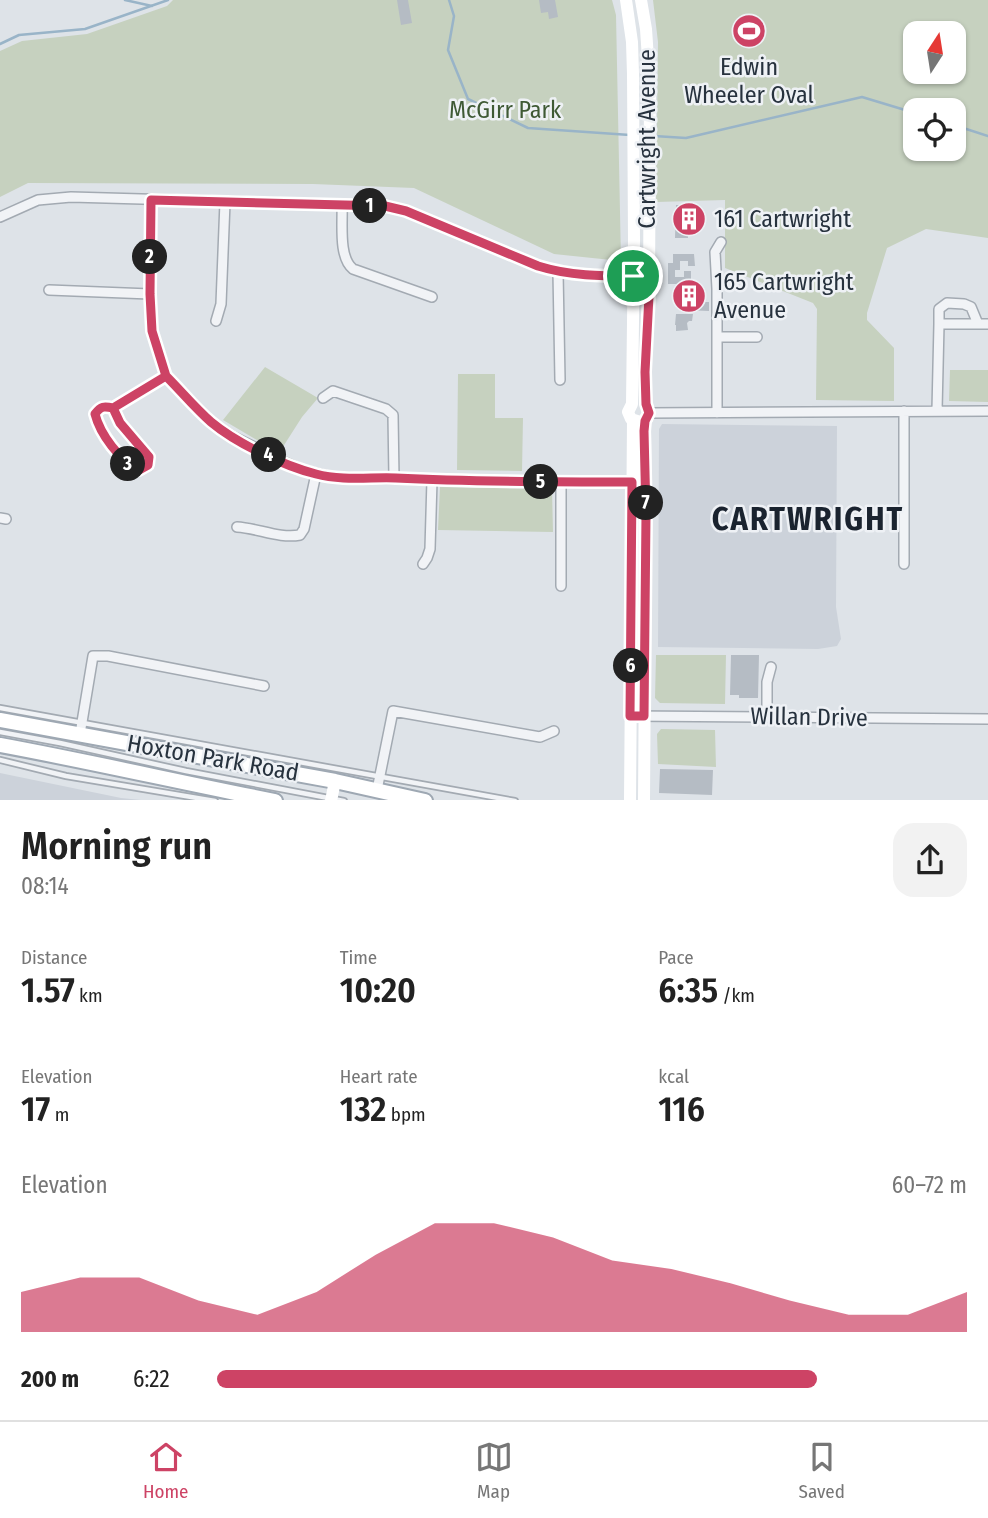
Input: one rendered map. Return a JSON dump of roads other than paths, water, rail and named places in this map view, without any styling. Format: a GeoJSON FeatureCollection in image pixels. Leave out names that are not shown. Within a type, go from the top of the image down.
{"type":"FeatureCollection","features":[{"type":"Feature","properties":{"kind":"main road","name":"Hoxton Park Road"},"geometry":{"type":"LineString","coordinates":[[0,720],[81,728],[335,781],[378,783],[425,800]]}},
{"type":"Feature","properties":{"kind":"main road","name":"Hoxton Park Road"},"geometry":{"type":"LineString","coordinates":[[0,745],[119,767],[267,800]]}},
{"type":"Feature","properties":{"kind":"street","name":"Cartwright Avenue"},"geometry":{"type":"LineString","coordinates":[[626,0],[632,42],[634,194],[632,404],[628,412],[643,414]]}},
{"type":"Feature","properties":{"kind":"street","name":"Cartwright Avenue"},"geometry":{"type":"LineString","coordinates":[[641,0],[650,88],[649,296],[643,414],[644,800]]}},
{"type":"Feature","properties":{"kind":"street"},"geometry":{"type":"LineString","coordinates":[[0,217],[38,200],[71,197],[385,206],[406,211],[558,272],[633,276],[648,253]]}},
{"type":"Feature","properties":{"kind":"street"},"geometry":{"type":"LineString","coordinates":[[151,200],[152,331],[166,376],[212,423],[232,436],[282,461],[316,474],[354,478],[632,482],[639,477],[641,460],[645,455]]}},
{"type":"Feature","properties":{"kind":"street"},"geometry":{"type":"LineString","coordinates":[[216,321],[221,304],[225,202]]}},
{"type":"Feature","properties":{"kind":"street"},"geometry":{"type":"LineString","coordinates":[[342,204],[346,263],[353,269],[432,297]]}},
{"type":"Feature","properties":{"kind":"street"},"geometry":{"type":"LineString","coordinates":[[717,413],[715,252],[721,242]]}},
{"type":"Feature","properties":{"kind":"street"},"geometry":{"type":"LineString","coordinates":[[558,272],[560,380]]}},
{"type":"Feature","properties":{"kind":"street"},"geometry":{"type":"LineString","coordinates":[[633,276],[649,296]]}},
{"type":"Feature","properties":{"kind":"street"},"geometry":{"type":"LineString","coordinates":[[49,290],[150,294]]}},
{"type":"Feature","properties":{"kind":"street"},"geometry":{"type":"LineString","coordinates":[[937,410],[939,309],[947,303],[971,306],[983,324]]}},
{"type":"Feature","properties":{"kind":"street"},"geometry":{"type":"LineString","coordinates":[[939,324],[983,324]]}},
{"type":"Feature","properties":{"kind":"street"},"geometry":{"type":"LineString","coordinates":[[717,337],[757,337]]}},
{"type":"Feature","properties":{"kind":"street"},"geometry":{"type":"LineString","coordinates":[[113,408],[120,423],[149,457],[148,465],[139,470],[119,456],[98,424],[95,414],[99,408],[113,408],[166,376]]}},
{"type":"Feature","properties":{"kind":"street"},"geometry":{"type":"LineString","coordinates":[[323,398],[333,391],[386,408],[393,415],[394,478]]}},
{"type":"Feature","properties":{"kind":"street"},"geometry":{"type":"LineString","coordinates":[[904,411],[904,565]]}},
{"type":"Feature","properties":{"kind":"street"},"geometry":{"type":"LineString","coordinates":[[643,414],[988,411]]}},
{"type":"Feature","properties":{"kind":"street","name":"Cartwright Avenue"},"geometry":{"type":"LineString","coordinates":[[630,800],[632,482],[643,414]]}},
{"type":"Feature","properties":{"kind":"street"},"geometry":{"type":"LineString","coordinates":[[237,527],[252,527],[291,537],[300,535],[304,529],[316,474]]}},
{"type":"Feature","properties":{"kind":"street"},"geometry":{"type":"LineString","coordinates":[[423,564],[430,549],[432,480]]}},
{"type":"Feature","properties":{"kind":"street"},"geometry":{"type":"LineString","coordinates":[[561,482],[561,586]]}},
{"type":"Feature","properties":{"kind":"street"},"geometry":{"type":"LineString","coordinates":[[81,728],[93,656],[108,656],[264,686]]}},
{"type":"Feature","properties":{"kind":"street"},"geometry":{"type":"LineString","coordinates":[[768,716],[766,681],[771,667]]}},
{"type":"Feature","properties":{"kind":"street"},"geometry":{"type":"LineString","coordinates":[[378,783],[393,710],[540,737],[554,731]]}},
{"type":"Feature","properties":{"kind":"street","name":"Willan Drive"},"geometry":{"type":"LineString","coordinates":[[630,716],[988,719]]}},
{"type":"Feature","properties":{"kind":"street"},"geometry":{"type":"LineString","coordinates":[[335,781],[336,800]]}},
{"type":"Feature","properties":{"kind":"lane"},"geometry":{"type":"LineString","coordinates":[[0,708],[81,728],[378,783],[515,800]]}},
{"type":"Feature","properties":{"kind":"lane"},"geometry":{"type":"LineString","coordinates":[[0,732],[336,800]]}},
{"type":"Feature","properties":{"kind":"lane"},"geometry":{"type":"LineString","coordinates":[[0,760],[77,778],[215,800]]}},
{"type":"Feature","properties":{"kind":"waterway"},"geometry":{"type":"LineString","coordinates":[[125,0],[152,6]]}},
{"type":"Feature","properties":{"kind":"waterway"},"geometry":{"type":"LineString","coordinates":[[0,44],[19,35],[85,29],[168,0]]}},
{"type":"Feature","properties":{"kind":"waterway"},"geometry":{"type":"LineString","coordinates":[[449,0],[454,16],[448,50],[468,99],[528,128],[630,135]]}},
{"type":"Feature","properties":{"kind":"waterway"},"geometry":{"type":"LineString","coordinates":[[654,136],[686,138],[862,97],[903,109]]}},
{"type":"Feature","properties":{"kind":"waterway"},"geometry":{"type":"LineString","coordinates":[[966,129],[988,136]]}},
{"type":"Feature","properties":{"kind":"place","name":"Edwin Wheeler Oval"},"geometry":{"type":"Point","coordinates":[749,31]}},
{"type":"Feature","properties":{"kind":"place","name":"161 Cartwright"},"geometry":{"type":"Point","coordinates":[689,219]}},
{"type":"Feature","properties":{"kind":"place","name":"165 Cartwright Avenue"},"geometry":{"type":"Point","coordinates":[689,296]}},
{"type":"Feature","properties":{"kind":"district","name":"CARTWRIGHT"},"geometry":{"type":"Point","coordinates":[808,519]}},
{"type":"Feature","properties":{"kind":"park label","name":"McGirr Park"},"geometry":{"type":"Point","coordinates":[505,110]}}]}
